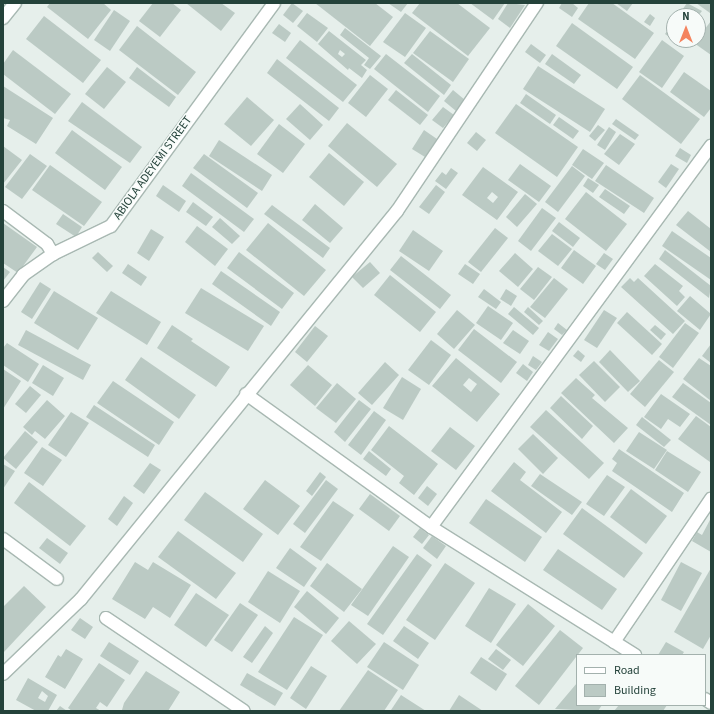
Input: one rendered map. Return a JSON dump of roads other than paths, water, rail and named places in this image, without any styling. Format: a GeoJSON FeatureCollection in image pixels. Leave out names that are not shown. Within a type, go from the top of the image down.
{"type":"FeatureCollection","features":[{"type":"Feature","properties":{"kind":"street"},"geometry":{"type":"LineString","coordinates":[[3,18],[15,3]]}},
{"type":"Feature","properties":{"kind":"street","name":"ABIOLA ADEYEMI STREET"},"geometry":{"type":"LineString","coordinates":[[3,301],[23,275],[53,254],[111,226],[274,3]]}},
{"type":"Feature","properties":{"kind":"street"},"geometry":{"type":"LineString","coordinates":[[3,674],[81,599],[246,394],[397,211],[537,3]]}},
{"type":"Feature","properties":{"kind":"street"},"geometry":{"type":"LineString","coordinates":[[431,527],[711,146]]}},
{"type":"Feature","properties":{"kind":"street"},"geometry":{"type":"LineString","coordinates":[[3,211],[47,244],[53,254]]}},
{"type":"Feature","properties":{"kind":"street"},"geometry":{"type":"LineString","coordinates":[[246,394],[431,527],[633,654]]}},
{"type":"Feature","properties":{"kind":"street"},"geometry":{"type":"LineString","coordinates":[[614,642],[711,499]]}},
{"type":"Feature","properties":{"kind":"street"},"geometry":{"type":"LineString","coordinates":[[3,539],[57,579]]}},
{"type":"Feature","properties":{"kind":"street"},"geometry":{"type":"LineString","coordinates":[[106,618],[244,711]]}}]}
